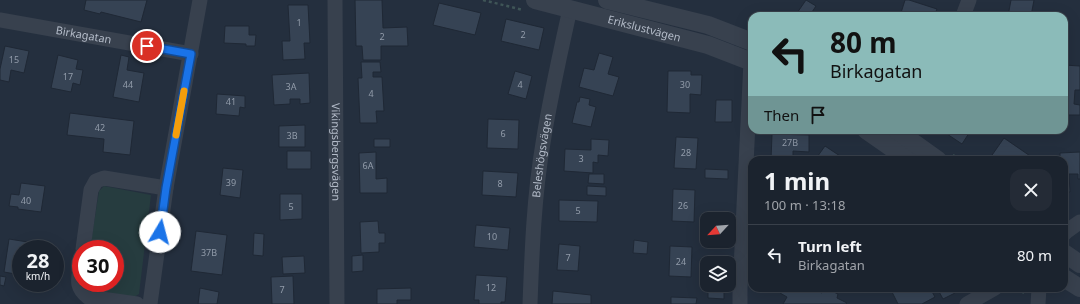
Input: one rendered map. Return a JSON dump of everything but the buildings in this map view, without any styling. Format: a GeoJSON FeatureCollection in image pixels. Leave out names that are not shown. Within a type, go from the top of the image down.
{"type":"FeatureCollection","features":[{"type":"Feature","properties":{"kind":"street"},"geometry":{"type":"LineString","coordinates":[[150,304],[166,188],[200,0]]}},
{"type":"Feature","properties":{"kind":"street","name":"Vikingsbergsvägen"},"geometry":{"type":"LineString","coordinates":[[335,0],[337,304]]}},
{"type":"Feature","properties":{"kind":"street","name":"Erikslustvägen"},"geometry":{"type":"LineString","coordinates":[[535,0],[708,45],[748,61]]}},
{"type":"Feature","properties":{"kind":"street","name":"Erikslustvägen"},"geometry":{"type":"LineString","coordinates":[[608,0],[708,26],[748,41]]}},
{"type":"Feature","properties":{"kind":"street"},"geometry":{"type":"LineString","coordinates":[[964,12],[969,0]]}},
{"type":"Feature","properties":{"kind":"street","name":"Beleshögsvägen"},"geometry":{"type":"LineString","coordinates":[[530,304],[533,229],[543,145],[555,77],[570,9]]}},
{"type":"Feature","properties":{"kind":"street","name":"Birkagatan"},"geometry":{"type":"LineString","coordinates":[[0,20],[191,54]]}},
{"type":"Feature","properties":{"kind":"street"},"geometry":{"type":"LineString","coordinates":[[740,304],[748,124]]}},
{"type":"Feature","properties":{"kind":"street"},"geometry":{"type":"LineString","coordinates":[[872,134],[903,156]]}},
{"type":"Feature","properties":{"kind":"street"},"geometry":{"type":"LineString","coordinates":[[906,134],[933,156]]}},
{"type":"Feature","properties":{"kind":"street"},"geometry":{"type":"LineString","coordinates":[[84,240],[91,190],[96,181],[104,178],[166,188]]}},
{"type":"Feature","properties":{"kind":"street"},"geometry":{"type":"LineString","coordinates":[[1068,230],[1080,222]]}},
{"type":"Feature","properties":{"kind":"street"},"geometry":{"type":"LineString","coordinates":[[1068,256],[1080,264]]}},
{"type":"Feature","properties":{"kind":"street"},"geometry":{"type":"LineString","coordinates":[[1068,280],[1080,288]]}},
{"type":"Feature","properties":{"kind":"street"},"geometry":{"type":"LineString","coordinates":[[82,292],[88,297],[137,304]]}},
{"type":"Feature","properties":{"kind":"street"},"geometry":{"type":"LineString","coordinates":[[967,304],[988,292]]}},
{"type":"Feature","properties":{"kind":"street"},"geometry":{"type":"LineString","coordinates":[[1038,304],[1039,292]]}},
{"type":"Feature","properties":{"kind":"green space"},"geometry":{"type":"Polygon","coordinates":[[[104,186],[151,195],[139,294],[134,297],[105,292],[124,292],[124,240],[91,240],[99,191],[104,186]]]}},
{"type":"Feature","properties":{"kind":"slow traffic"},"geometry":{"type":"LineString","coordinates":[[176,135],[184,91]]}},
{"type":"Feature","properties":{"kind":"route"},"geometry":{"type":"LineString","coordinates":[[147,46],[191,54],[166,188],[160,232]]}}]}
